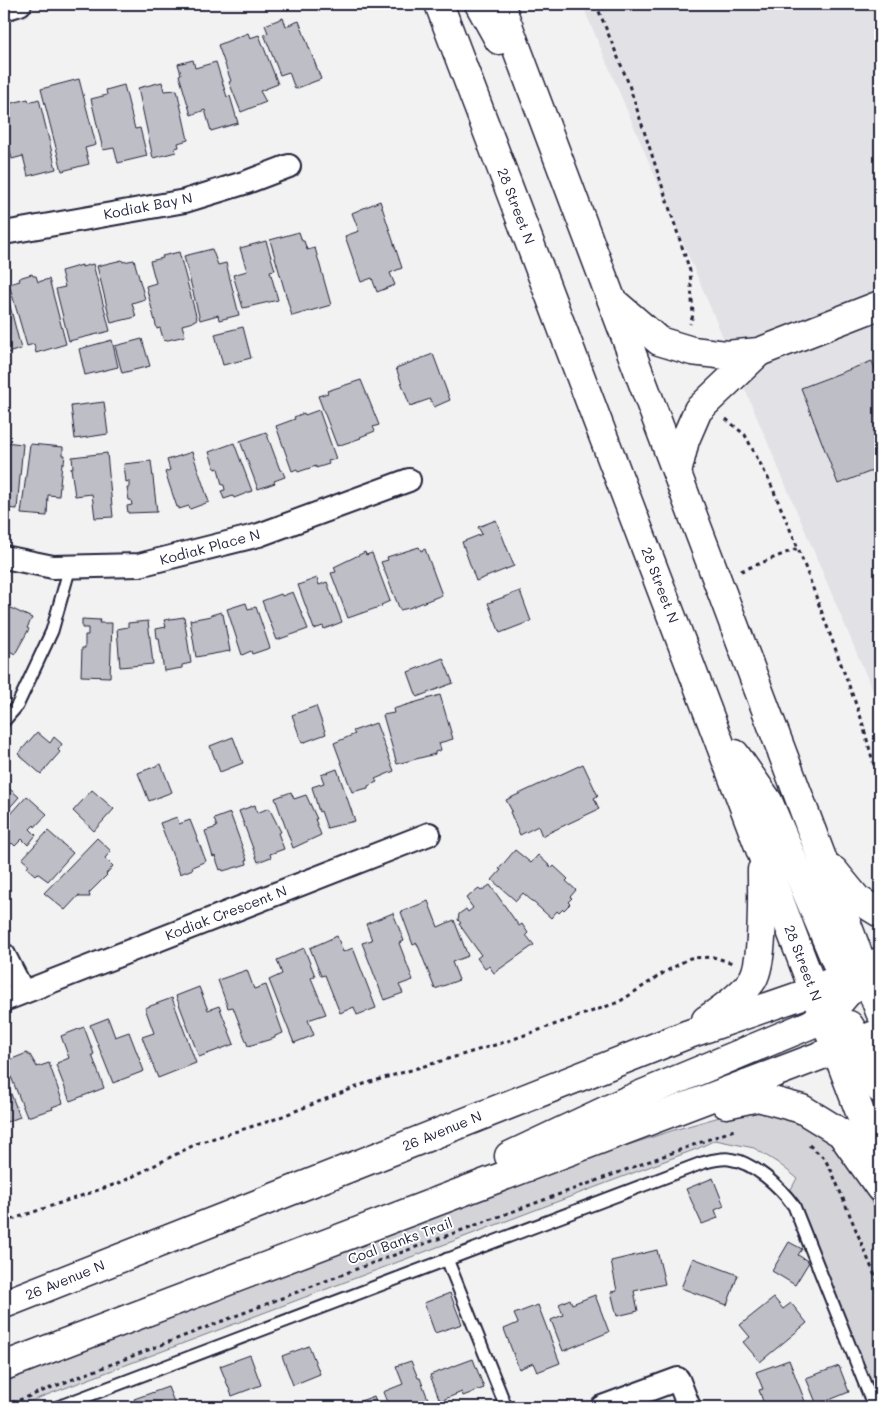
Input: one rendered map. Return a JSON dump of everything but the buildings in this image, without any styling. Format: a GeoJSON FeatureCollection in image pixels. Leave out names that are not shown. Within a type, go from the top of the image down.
{"type":"FeatureCollection","features":[{"type":"Feature","properties":{"kind":"main road","name":"28 Street N"},"geometry":{"type":"LineString","coordinates":[[439,4],[713,722],[762,856],[858,1007]]}},
{"type":"Feature","properties":{"kind":"main road"},"geometry":{"type":"LineString","coordinates":[[479,4],[542,115]]}},
{"type":"Feature","properties":{"kind":"main road","name":"28 Street N"},"geometry":{"type":"LineString","coordinates":[[500,4],[819,852],[858,1007],[880,1165]]}},
{"type":"Feature","properties":{"kind":"main road"},"geometry":{"type":"LineString","coordinates":[[612,301],[659,342],[692,351],[726,355],[759,352],[880,305]]}},
{"type":"Feature","properties":{"kind":"main road"},"geometry":{"type":"LineString","coordinates":[[676,473],[685,440],[698,410],[759,352]]}},
{"type":"Feature","properties":{"kind":"main road"},"geometry":{"type":"LineString","coordinates":[[713,722],[768,801],[858,1007],[880,1089]]}},
{"type":"Feature","properties":{"kind":"main road"},"geometry":{"type":"LineString","coordinates":[[819,852],[857,899],[880,914]]}},
{"type":"Feature","properties":{"kind":"main road"},"geometry":{"type":"LineString","coordinates":[[686,1035],[732,1002],[753,979],[760,953],[762,856]]}},
{"type":"Feature","properties":{"kind":"main road"},"geometry":{"type":"LineString","coordinates":[[4,1366],[632,1127],[858,1007]]}},
{"type":"Feature","properties":{"kind":"main road"},"geometry":{"type":"LineString","coordinates":[[325,1244],[626,1101],[809,1025],[858,1007]]}},
{"type":"Feature","properties":{"kind":"main road","name":"26 Avenue N"},"geometry":{"type":"LineString","coordinates":[[4,1304],[686,1035],[858,1007]]}},
{"type":"Feature","properties":{"kind":"main road"},"geometry":{"type":"LineString","coordinates":[[632,1127],[758,1097],[802,1109],[841,1133],[880,1188]]}},
{"type":"Feature","properties":{"kind":"street"},"geometry":{"type":"LineString","coordinates":[[4,9],[18,4]]}},
{"type":"Feature","properties":{"kind":"street","name":"Kodiak Bay N"},"geometry":{"type":"LineString","coordinates":[[4,233],[186,201],[247,182],[289,166]]}},
{"type":"Feature","properties":{"kind":"street","name":"Kodiak Place N"},"geometry":{"type":"LineString","coordinates":[[4,557],[53,567],[139,566],[259,535],[409,480]]}},
{"type":"Feature","properties":{"kind":"street","name":"Kodiak Crescent N"},"geometry":{"type":"LineString","coordinates":[[4,955],[13,996],[429,834]]}},
{"type":"Feature","properties":{"kind":"street"},"geometry":{"type":"LineString","coordinates":[[602,1407],[678,1379],[689,1407]]}},
{"type":"Feature","properties":{"kind":"lane"},"geometry":{"type":"LineString","coordinates":[[4,721],[17,706],[52,631],[70,567]]}},
{"type":"Feature","properties":{"kind":"lane"},"geometry":{"type":"LineString","coordinates":[[58,1407],[702,1163],[728,1158],[738,1161],[767,1178],[794,1206],[874,1407]]}},
{"type":"Feature","properties":{"kind":"lane"},"geometry":{"type":"LineString","coordinates":[[447,1259],[506,1407]]}},
{"type":"Feature","properties":{"kind":"path"},"geometry":{"type":"LineString","coordinates":[[596,4],[628,82],[690,271],[693,315],[689,328]]}},
{"type":"Feature","properties":{"kind":"path"},"geometry":{"type":"LineString","coordinates":[[720,413],[745,435],[769,480],[798,548],[861,718],[880,787]]}},
{"type":"Feature","properties":{"kind":"path"},"geometry":{"type":"LineString","coordinates":[[734,574],[798,548]]}},
{"type":"Feature","properties":{"kind":"path"},"geometry":{"type":"LineString","coordinates":[[4,1222],[122,1182],[198,1143],[270,1121],[364,1084],[505,1042],[619,1002],[690,958],[713,957],[737,964]]}},
{"type":"Feature","properties":{"kind":"path","name":"Coal Banks Trail"},"geometry":{"type":"LineString","coordinates":[[4,1406],[368,1264],[738,1128]]}},
{"type":"Feature","properties":{"kind":"path"},"geometry":{"type":"LineString","coordinates":[[804,1143],[824,1158],[832,1172],[880,1288]]}},
{"type":"Feature","properties":{"kind":"shaded area"},"geometry":{"type":"Polygon","coordinates":[[[582,4],[880,4],[880,708],[582,4]]]}},
{"type":"Feature","properties":{"kind":"shaded area"},"geometry":{"type":"Polygon","coordinates":[[[758,1106],[836,1138],[880,1218],[880,1407],[873,1407],[787,1197],[797,1178],[754,1148],[715,1140],[699,1148],[15,1407],[4,1407],[4,1366],[325,1244],[674,1130],[758,1106]]]}}]}
